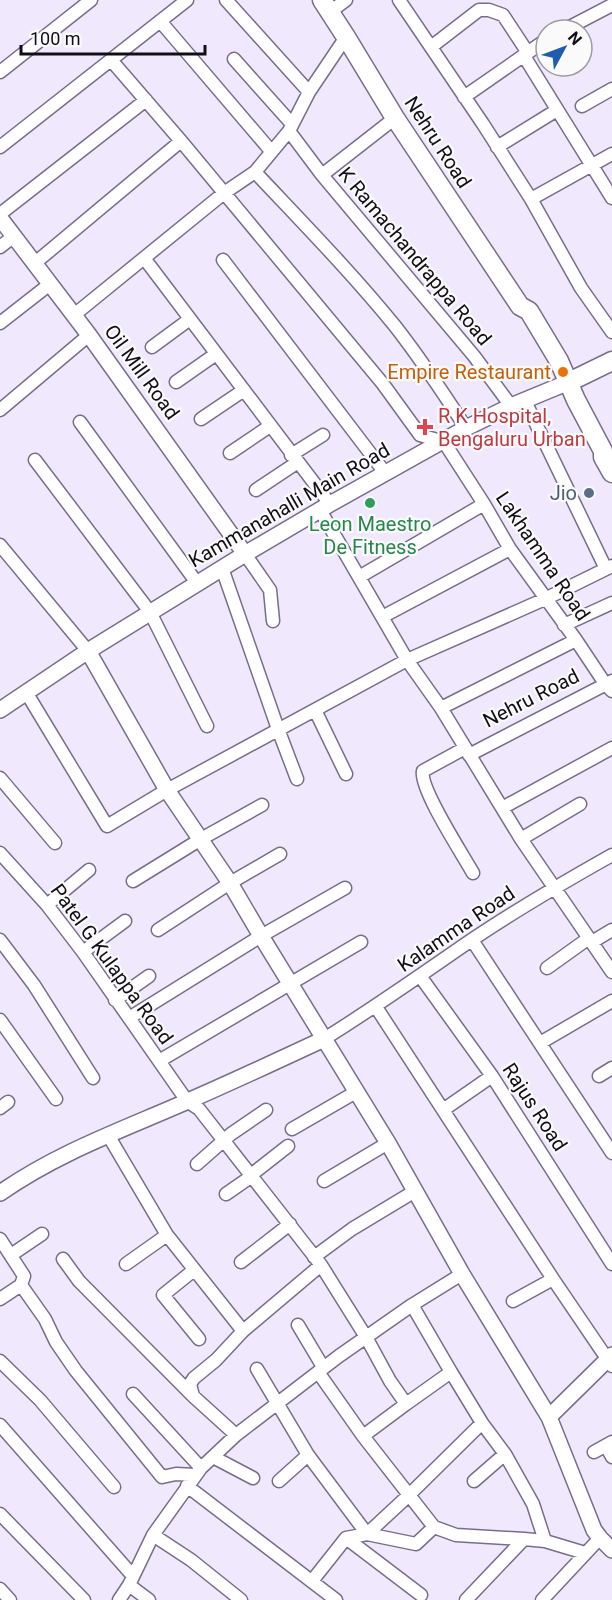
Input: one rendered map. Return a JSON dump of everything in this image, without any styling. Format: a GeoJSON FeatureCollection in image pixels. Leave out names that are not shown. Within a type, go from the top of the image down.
{"type":"FeatureCollection","features":[{"type":"Feature","properties":{"kind":"main road","name":"Nehru Road"},"geometry":{"type":"LineString","coordinates":[[326,6],[395,118],[520,306],[529,311],[559,361],[564,384],[603,451],[607,465]]}},
{"type":"Feature","properties":{"kind":"main road","name":"Kammanahalli Main Road"},"geometry":{"type":"LineString","coordinates":[[564,384],[612,361]]}},
{"type":"Feature","properties":{"kind":"street"},"geometry":{"type":"LineString","coordinates":[[0,72],[90,0]]}},
{"type":"Feature","properties":{"kind":"street"},"geometry":{"type":"LineString","coordinates":[[0,147],[187,0]]}},
{"type":"Feature","properties":{"kind":"street"},"geometry":{"type":"LineString","coordinates":[[226,0],[309,92]]}},
{"type":"Feature","properties":{"kind":"street"},"geometry":{"type":"LineString","coordinates":[[326,6],[346,0]]}},
{"type":"Feature","properties":{"kind":"street"},"geometry":{"type":"LineString","coordinates":[[399,0],[531,199],[582,288],[612,332]]}},
{"type":"Feature","properties":{"kind":"street"},"geometry":{"type":"LineString","coordinates":[[587,18],[612,5]]}},
{"type":"Feature","properties":{"kind":"street"},"geometry":{"type":"LineString","coordinates":[[431,47],[479,10],[489,10],[503,15],[557,110],[612,198]]}},
{"type":"Feature","properties":{"kind":"street"},"geometry":{"type":"LineString","coordinates":[[160,21],[271,151]]}},
{"type":"Feature","properties":{"kind":"street"},"geometry":{"type":"LineString","coordinates":[[74,315],[255,171],[290,127],[309,92],[346,37]]}},
{"type":"Feature","properties":{"kind":"street"},"geometry":{"type":"LineString","coordinates":[[464,97],[534,48]]}},
{"type":"Feature","properties":{"kind":"street","name":"K Ramachandrappa Road"},"geometry":{"type":"LineString","coordinates":[[234,59],[290,127],[322,175],[474,356],[518,404],[609,568]]}},
{"type":"Feature","properties":{"kind":"street"},"geometry":{"type":"LineString","coordinates":[[111,60],[383,384],[420,435],[444,442]]}},
{"type":"Feature","properties":{"kind":"street"},"geometry":{"type":"LineString","coordinates":[[582,106],[612,89]]}},
{"type":"Feature","properties":{"kind":"street"},"geometry":{"type":"LineString","coordinates":[[0,216],[146,100]]}},
{"type":"Feature","properties":{"kind":"street"},"geometry":{"type":"LineString","coordinates":[[497,147],[557,110]]}},
{"type":"Feature","properties":{"kind":"street"},"geometry":{"type":"LineString","coordinates":[[322,175],[395,118]]}},
{"type":"Feature","properties":{"kind":"street"},"geometry":{"type":"LineString","coordinates":[[35,264],[181,141]]}},
{"type":"Feature","properties":{"kind":"street"},"geometry":{"type":"LineString","coordinates":[[531,199],[612,154]]}},
{"type":"Feature","properties":{"kind":"street"},"geometry":{"type":"LineString","coordinates":[[255,171],[332,254],[395,327],[466,428]]}},
{"type":"Feature","properties":{"kind":"street","name":"Oil Mill Road"},"geometry":{"type":"LineString","coordinates":[[0,216],[89,335],[245,554]]}},
{"type":"Feature","properties":{"kind":"street"},"geometry":{"type":"LineString","coordinates":[[0,247],[14,236]]}},
{"type":"Feature","properties":{"kind":"street"},"geometry":{"type":"LineString","coordinates":[[144,258],[294,459],[325,507],[359,576],[407,660],[441,708],[522,839],[612,972]]}},
{"type":"Feature","properties":{"kind":"street"},"geometry":{"type":"LineString","coordinates":[[223,260],[386,474]]}},
{"type":"Feature","properties":{"kind":"street"},"geometry":{"type":"LineString","coordinates":[[0,323],[50,284]]}},
{"type":"Feature","properties":{"kind":"street"},"geometry":{"type":"LineString","coordinates":[[152,347],[190,319]]}},
{"type":"Feature","properties":{"kind":"street"},"geometry":{"type":"LineString","coordinates":[[0,410],[89,335]]}},
{"type":"Feature","properties":{"kind":"street"},"geometry":{"type":"LineString","coordinates":[[176,382],[216,354]]}},
{"type":"Feature","properties":{"kind":"street","name":"Kammanahalli Main Road"},"geometry":{"type":"LineString","coordinates":[[1,706],[197,583],[325,507],[466,428],[564,384]]}},
{"type":"Feature","properties":{"kind":"street"},"geometry":{"type":"LineString","coordinates":[[201,419],[244,390]]}},
{"type":"Feature","properties":{"kind":"street"},"geometry":{"type":"LineString","coordinates":[[80,422],[197,583]]}},
{"type":"Feature","properties":{"kind":"street"},"geometry":{"type":"LineString","coordinates":[[230,453],[270,426]]}},
{"type":"Feature","properties":{"kind":"street"},"geometry":{"type":"LineString","coordinates":[[256,490],[324,435]]}},
{"type":"Feature","properties":{"kind":"street","name":"Lakhamma Road"},"geometry":{"type":"LineString","coordinates":[[444,442],[510,549],[610,686]]}},
{"type":"Feature","properties":{"kind":"street"},"geometry":{"type":"LineString","coordinates":[[35,460],[150,612],[207,726]]}},
{"type":"Feature","properties":{"kind":"street"},"geometry":{"type":"LineString","coordinates":[[359,576],[484,504]]}},
{"type":"Feature","properties":{"kind":"street"},"geometry":{"type":"LineString","coordinates":[[0,545],[88,651],[167,790],[230,883],[388,1143],[462,1274],[549,1418],[594,1530],[612,1550]]}},
{"type":"Feature","properties":{"kind":"street"},"geometry":{"type":"LineString","coordinates":[[382,617],[510,549]]}},
{"type":"Feature","properties":{"kind":"street"},"geometry":{"type":"LineString","coordinates":[[245,554],[270,590],[273,621]]}},
{"type":"Feature","properties":{"kind":"street"},"geometry":{"type":"LineString","coordinates":[[222,568],[297,779]]}},
{"type":"Feature","properties":{"kind":"street"},"geometry":{"type":"LineString","coordinates":[[26,692],[107,826],[167,790],[407,660],[609,568]]}},
{"type":"Feature","properties":{"kind":"street"},"geometry":{"type":"LineString","coordinates":[[564,625],[612,603]]}},
{"type":"Feature","properties":{"kind":"street"},"geometry":{"type":"LineString","coordinates":[[441,708],[576,640]]}},
{"type":"Feature","properties":{"kind":"street","name":"Nehru Road"},"geometry":{"type":"LineString","coordinates":[[473,873],[429,796],[422,777],[423,771],[610,686]]}},
{"type":"Feature","properties":{"kind":"street"},"geometry":{"type":"LineString","coordinates":[[315,710],[346,774]]}},
{"type":"Feature","properties":{"kind":"street"},"geometry":{"type":"LineString","coordinates":[[502,808],[612,748]]}},
{"type":"Feature","properties":{"kind":"street"},"geometry":{"type":"LineString","coordinates":[[0,778],[55,843]]}},
{"type":"Feature","properties":{"kind":"street"},"geometry":{"type":"LineString","coordinates":[[522,839],[580,804]]}},
{"type":"Feature","properties":{"kind":"street"},"geometry":{"type":"LineString","coordinates":[[133,881],[262,805]]}},
{"type":"Feature","properties":{"kind":"street","name":"Patel G Kulappa Road"},"geometry":{"type":"LineString","coordinates":[[0,853],[47,905],[188,1101],[198,1109],[252,1175],[318,1261],[406,1404]]}},
{"type":"Feature","properties":{"kind":"street"},"geometry":{"type":"LineString","coordinates":[[158,930],[230,883],[280,854]]}},
{"type":"Feature","properties":{"kind":"street","name":"Kalamma Road"},"geometry":{"type":"LineString","coordinates":[[324,1039],[376,1007],[472,940],[554,887],[612,855]]}},
{"type":"Feature","properties":{"kind":"street"},"geometry":{"type":"LineString","coordinates":[[47,905],[89,870]]}},
{"type":"Feature","properties":{"kind":"street"},"geometry":{"type":"LineString","coordinates":[[129,1018],[261,936],[345,888]]}},
{"type":"Feature","properties":{"kind":"street"},"geometry":{"type":"LineString","coordinates":[[83,952],[125,921]]}},
{"type":"Feature","properties":{"kind":"street"},"geometry":{"type":"LineString","coordinates":[[547,968],[590,940],[612,930]]}},
{"type":"Feature","properties":{"kind":"street"},"geometry":{"type":"LineString","coordinates":[[0,940],[34,985],[93,1078]]}},
{"type":"Feature","properties":{"kind":"street"},"geometry":{"type":"LineString","coordinates":[[472,940],[612,1153]]}},
{"type":"Feature","properties":{"kind":"street"},"geometry":{"type":"LineString","coordinates":[[159,1061],[361,942]]}},
{"type":"Feature","properties":{"kind":"street"},"geometry":{"type":"LineString","coordinates":[[115,1000],[149,976]]}},
{"type":"Feature","properties":{"kind":"street","name":"Rajus Road"},"geometry":{"type":"LineString","coordinates":[[420,976],[492,1076],[612,1263]]}},
{"type":"Feature","properties":{"kind":"street"},"geometry":{"type":"LineString","coordinates":[[540,1043],[612,1000]]}},
{"type":"Feature","properties":{"kind":"street"},"geometry":{"type":"LineString","coordinates":[[376,1007],[553,1279],[611,1360],[549,1418]]}},
{"type":"Feature","properties":{"kind":"street"},"geometry":{"type":"LineString","coordinates":[[0,1020],[56,1099]]}},
{"type":"Feature","properties":{"kind":"street"},"geometry":{"type":"LineString","coordinates":[[0,1193],[23,1177],[58,1158],[324,1039]]}},
{"type":"Feature","properties":{"kind":"street"},"geometry":{"type":"LineString","coordinates":[[599,1076],[612,1068]]}},
{"type":"Feature","properties":{"kind":"street"},"geometry":{"type":"LineString","coordinates":[[443,1110],[492,1076]]}},
{"type":"Feature","properties":{"kind":"street"},"geometry":{"type":"LineString","coordinates":[[292,1129],[356,1092]]}},
{"type":"Feature","properties":{"kind":"street"},"geometry":{"type":"LineString","coordinates":[[197,1164],[231,1134],[266,1110]]}},
{"type":"Feature","properties":{"kind":"street"},"geometry":{"type":"LineString","coordinates":[[108,1135],[167,1235],[243,1331]]}},
{"type":"Feature","properties":{"kind":"street"},"geometry":{"type":"LineString","coordinates":[[324,1181],[388,1143]]}},
{"type":"Feature","properties":{"kind":"street"},"geometry":{"type":"LineString","coordinates":[[226,1194],[288,1146]]}},
{"type":"Feature","properties":{"kind":"street"},"geometry":{"type":"LineString","coordinates":[[193,1396],[190,1384],[194,1378],[216,1360],[243,1331],[352,1229],[415,1191]]}},
{"type":"Feature","properties":{"kind":"street"},"geometry":{"type":"LineString","coordinates":[[241,1263],[290,1224]]}},
{"type":"Feature","properties":{"kind":"street"},"geometry":{"type":"LineString","coordinates":[[11,1255],[42,1234]]}},
{"type":"Feature","properties":{"kind":"street"},"geometry":{"type":"LineString","coordinates":[[126,1264],[167,1235]]}},
{"type":"Feature","properties":{"kind":"street"},"geometry":{"type":"LineString","coordinates":[[0,1239],[24,1276],[21,1285],[0,1299]]}},
{"type":"Feature","properties":{"kind":"street"},"geometry":{"type":"LineString","coordinates":[[63,1259],[79,1281],[236,1436]]}},
{"type":"Feature","properties":{"kind":"street"},"geometry":{"type":"LineString","coordinates":[[194,1270],[163,1295],[199,1339]]}},
{"type":"Feature","properties":{"kind":"street"},"geometry":{"type":"LineString","coordinates":[[119,1600],[131,1581],[153,1535],[187,1486],[213,1457],[276,1403],[320,1370],[412,1305],[462,1274]]}},
{"type":"Feature","properties":{"kind":"street"},"geometry":{"type":"LineString","coordinates":[[513,1301],[553,1279]]}},
{"type":"Feature","properties":{"kind":"street"},"geometry":{"type":"LineString","coordinates":[[21,1285],[45,1319],[56,1342],[76,1371],[162,1477],[198,1472]]}},
{"type":"Feature","properties":{"kind":"street"},"geometry":{"type":"LineString","coordinates":[[412,1305],[482,1424],[505,1454],[533,1504],[545,1541]]}},
{"type":"Feature","properties":{"kind":"street"},"geometry":{"type":"LineString","coordinates":[[298,1325],[320,1370],[363,1436],[434,1527],[456,1535],[545,1541],[585,1553]]}},
{"type":"Feature","properties":{"kind":"street"},"geometry":{"type":"LineString","coordinates":[[0,1361],[40,1400],[114,1487]]}},
{"type":"Feature","properties":{"kind":"street"},"geometry":{"type":"LineString","coordinates":[[257,1369],[308,1455],[367,1534]]}},
{"type":"Feature","properties":{"kind":"street"},"geometry":{"type":"LineString","coordinates":[[363,1436],[451,1372]]}},
{"type":"Feature","properties":{"kind":"street"},"geometry":{"type":"LineString","coordinates":[[133,1394],[198,1472]]}},
{"type":"Feature","properties":{"kind":"street"},"geometry":{"type":"LineString","coordinates":[[367,1534],[482,1424]]}},
{"type":"Feature","properties":{"kind":"street"},"geometry":{"type":"LineString","coordinates":[[0,1425],[149,1600]]}},
{"type":"Feature","properties":{"kind":"street"},"geometry":{"type":"LineString","coordinates":[[594,1452],[610,1448]]}},
{"type":"Feature","properties":{"kind":"street"},"geometry":{"type":"LineString","coordinates":[[474,1481],[505,1454]]}},
{"type":"Feature","properties":{"kind":"street"},"geometry":{"type":"LineString","coordinates":[[279,1481],[308,1455]]}},
{"type":"Feature","properties":{"kind":"street"},"geometry":{"type":"LineString","coordinates":[[213,1457],[253,1478]]}},
{"type":"Feature","properties":{"kind":"street"},"geometry":{"type":"LineString","coordinates":[[187,1486],[336,1600]]}},
{"type":"Feature","properties":{"kind":"street"},"geometry":{"type":"LineString","coordinates":[[0,1514],[84,1600]]}},
{"type":"Feature","properties":{"kind":"street"},"geometry":{"type":"LineString","coordinates":[[312,1581],[346,1538],[367,1534],[416,1544],[434,1527]]}},
{"type":"Feature","properties":{"kind":"street"},"geometry":{"type":"LineString","coordinates":[[153,1535],[191,1560],[241,1600]]}},
{"type":"Feature","properties":{"kind":"street"},"geometry":{"type":"LineString","coordinates":[[346,1538],[421,1595]]}},
{"type":"Feature","properties":{"kind":"street"},"geometry":{"type":"LineString","coordinates":[[542,1600],[600,1538]]}},
{"type":"Feature","properties":{"kind":"street"},"geometry":{"type":"LineString","coordinates":[[466,1600],[524,1539]]}},
{"type":"Feature","properties":{"kind":"street"},"geometry":{"type":"LineString","coordinates":[[0,1589],[10,1600]]}},
{"type":"Feature","properties":{"kind":"place","name":"Empire Restaurant"},"geometry":{"type":"Point","coordinates":[563,372]}},
{"type":"Feature","properties":{"kind":"place","name":"R K Hospital, Bengaluru Urban"},"geometry":{"type":"Point","coordinates":[425,427]}},
{"type":"Feature","properties":{"kind":"place","name":"Jio"},"geometry":{"type":"Point","coordinates":[589,493]}},
{"type":"Feature","properties":{"kind":"place","name":"Leon Maestro De Fitness"},"geometry":{"type":"Point","coordinates":[370,503]}}]}
